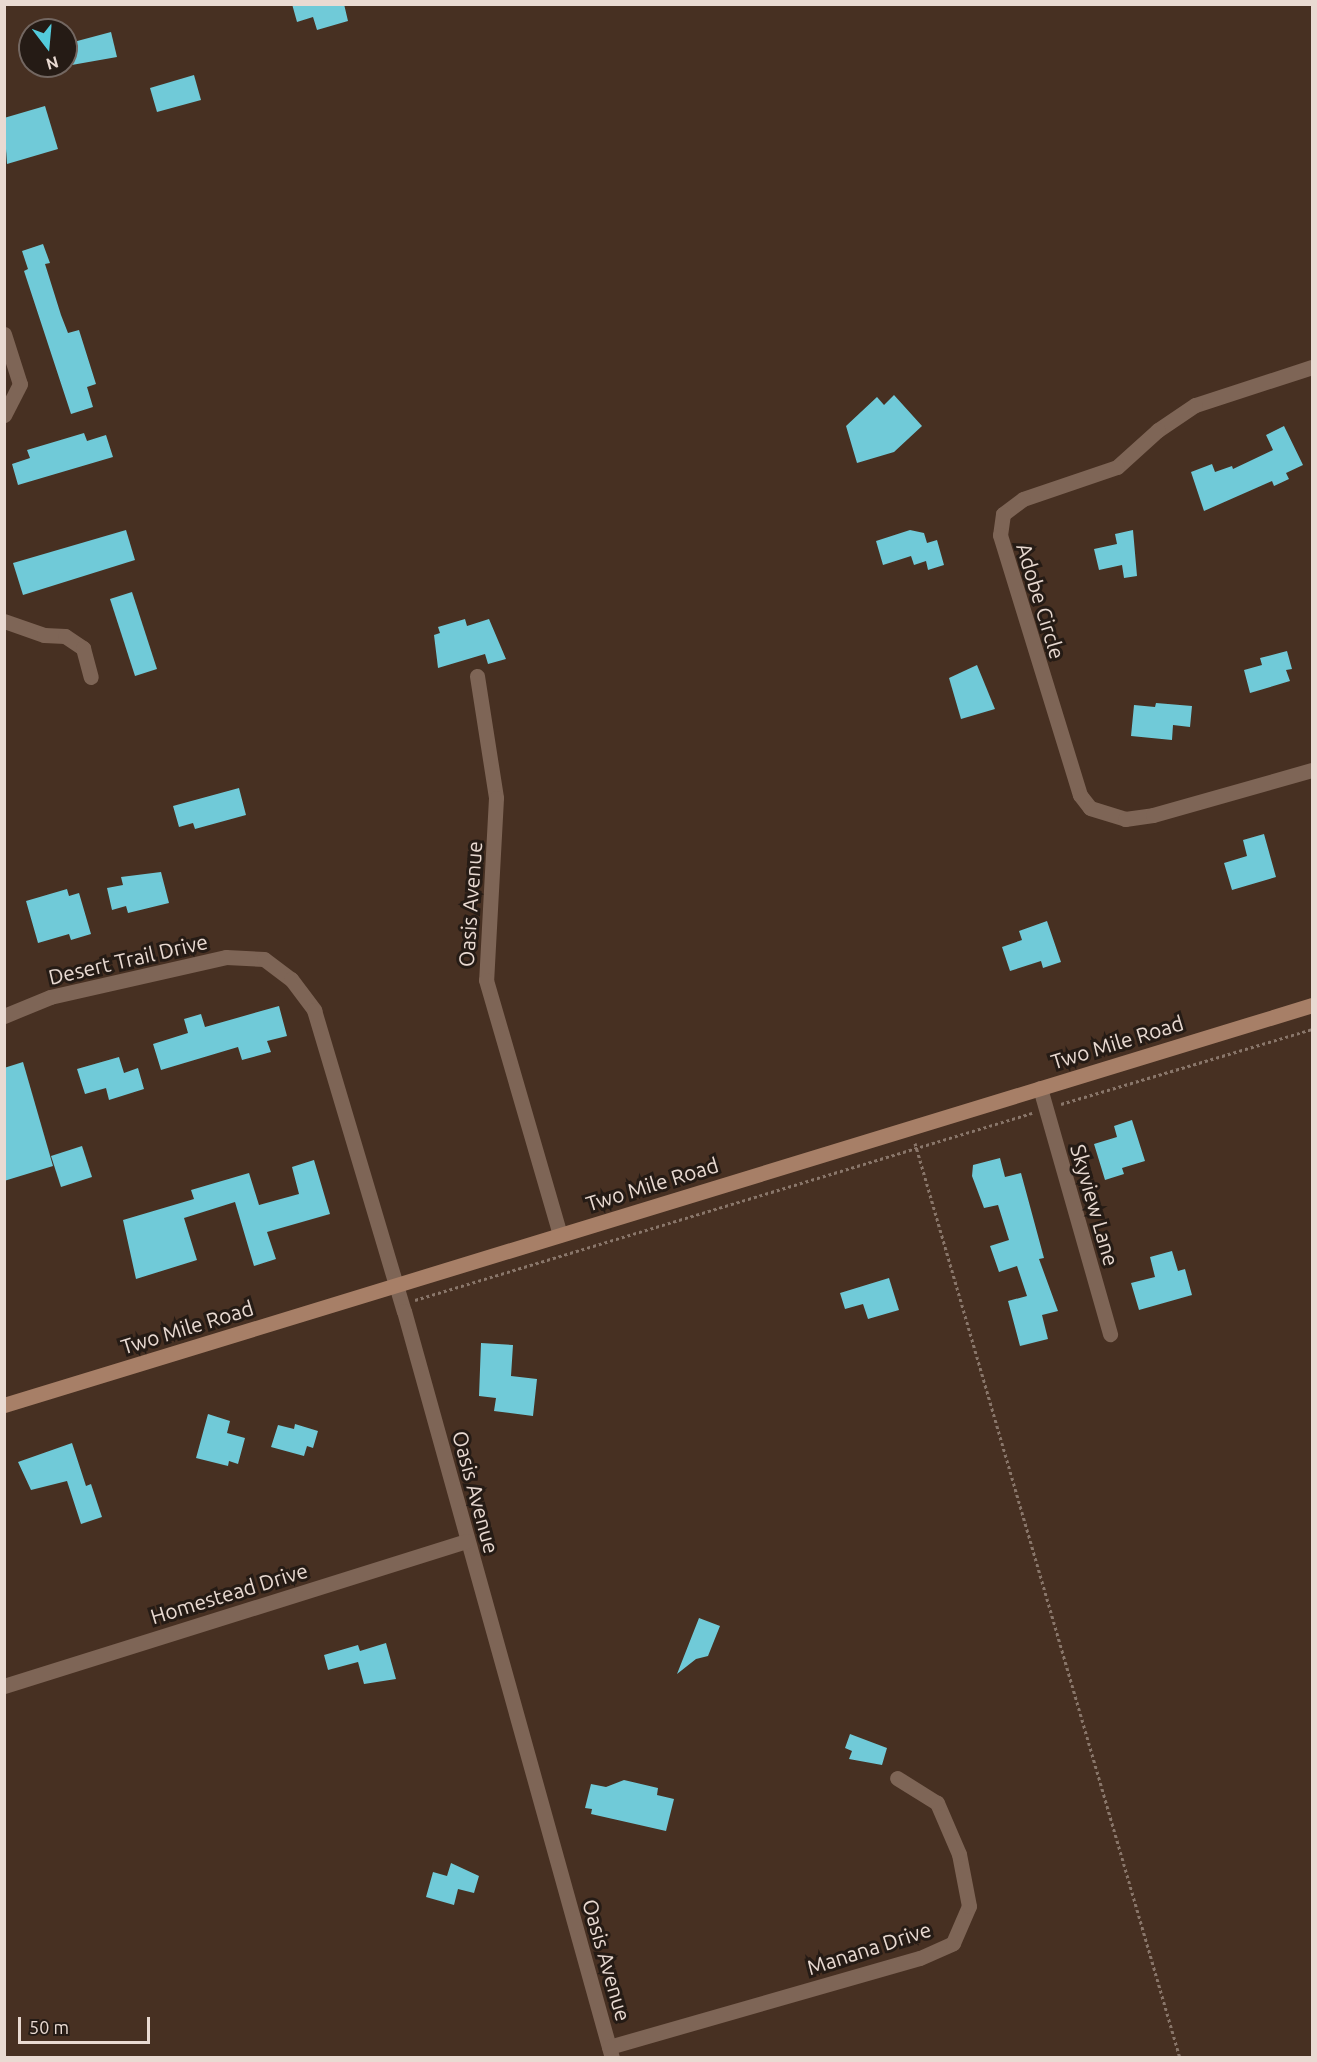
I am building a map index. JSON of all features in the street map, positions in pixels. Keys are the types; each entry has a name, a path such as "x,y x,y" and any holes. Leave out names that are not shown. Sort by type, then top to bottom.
{"main road":[{"name":"Two Mile Road","path":"4,1405 1312,1005"}],"street":[{"path":"4,334 20,384 4,415"},
{"name":"Adobe Circle","path":"1312,367 1195,405 1158,429 1117,467 1023,499 1003,514 1000,535 1074,777 1090,808 1125,819 1153,815 1312,770"},
{"path":"4,621 24,630 65,636 83,648 91,677"},
{"name":"Oasis Avenue","path":"477,676 496,798 486,980 560,1234"},
{"name":"Desert Trail Drive","path":"4,1016 50,997 136,975 226,957 264,959"},
{"name":"Oasis Avenue","path":"264,959 291,979 314,1010 402,1304 611,2052"},
{"name":"Skyview Lane","path":"1040,1088 1110,1334"},
{"name":"Homestead Drive","path":"4,1686 467,1541"},
{"name":"Manana Drive","path":"611,2052 920,1958 953,1943 969,1906 959,1854 937,1803 897,1778"}],"path":[{"path":"402,1304 916,1146 1312,1029"},
{"path":"910,1128 1180,2058"}],"building":[{"path":"292,4 344,4 348,21 317,30 313,17 297,22"},
{"path":"111,32 117,57 78,64 78,41"},
{"path":"194,75 201,100 157,112 150,88"},
{"path":"45,106 58,149 7,164 4,118"},
{"path":"43,244 50,263 45,264 61,315 68,333 79,330 96,384 87,387 93,407 71,414 24,271 28,269 22,251"},
{"path":"894,395 922,426 894,452 857,463 846,426 877,397 884,405"},
{"path":"1284,426 1303,465 1286,473 1289,479 1274,486 1272,481 1204,511 1191,472 1212,464 1215,472 1232,466 1233,469 1273,450 1266,435"},
{"path":"84,433 87,441 106,435 113,457 18,485 12,464 30,458 27,450"},
{"path":"126,530 135,560 23,595 13,563"},
{"path":"910,530 924,533 927,543 937,540 944,565 928,570 926,561 914,565 911,556 883,565 876,541"},
{"path":"1133,530 1137,576 1124,578 1122,565 1099,570 1094,549 1117,544 1115,534"},
{"path":"132,592 157,669 135,676 110,599"},
{"path":"465,619 467,626 489,619 506,659 488,664 485,654 438,668 434,635 440,633 438,627"},
{"path":"1287,651 1292,669 1286,670 1290,681 1250,693 1244,670 1262,665 1260,658"},
{"path":"977,665 995,709 961,719 949,678"},
{"path":"1156,703 1192,706 1190,727 1173,725 1172,740 1131,736 1134,705 1155,707"},
{"path":"239,788 246,815 195,829 193,823 179,827 173,806"},
{"path":"1264,834 1276,877 1232,890 1224,863 1247,856 1243,840"},
{"path":"161,872 169,903 128,913 126,906 112,910 107,888 123,885 121,877"},
{"path":"67,889 69,896 79,893 91,934 71,940 69,934 38,943 26,901"},
{"path":"1047,921 1061,962 1043,968 1041,961 1010,971 1002,947 1022,940 1019,931"},
{"path":"279,1006 287,1036 267,1041 271,1052 242,1060 238,1047 161,1070 153,1044 188,1033 184,1019 201,1014 205,1027"},
{"path":"119,1057 124,1073 138,1068 144,1089 109,1100 106,1088 85,1094 77,1069"},
{"path":"23,1062 53,1166 4,1181 4,1068"},
{"path":"1132,1120 1145,1161 1122,1168 1124,1174 1105,1180 1094,1144 1117,1137 1114,1126"},
{"path":"82,1146 92,1177 61,1187 51,1156"},
{"path":"1000,1158 1005,1177 1021,1173 1044,1258 1039,1259 1058,1311 1042,1315 1048,1339 1020,1346 1008,1301 1027,1296 1017,1266 999,1272 990,1246 1009,1240 998,1205 984,1208 972,1176 973,1165"},
{"path":"314,1160 330,1214 267,1232 276,1259 254,1266 235,1202 184,1218 197,1260 136,1279 123,1220 194,1199 191,1190 249,1173 259,1205 299,1194 292,1167"},
{"path":"1172,1251 1178,1271 1185,1269 1192,1295 1139,1310 1131,1283 1155,1277 1150,1257"},
{"path":"889,1278 899,1310 868,1319 863,1304 845,1309 840,1293"},
{"path":"481,1343 513,1345 511,1376 537,1379 533,1416 494,1411 496,1398 479,1396"},
{"path":"208,1414 230,1421 227,1433 245,1438 238,1464 229,1461 228,1466 196,1458"},
{"path":"295,1424 318,1431 313,1448 307,1446 304,1456 271,1447 278,1425 294,1429"},
{"path":"72,1443 86,1486 91,1484 102,1517 81,1524 67,1481 31,1490 18,1462"},
{"path":"699,1618 720,1626 708,1656 696,1659 677,1674"},
{"path":"386,1643 396,1679 364,1684 358,1662 328,1670 324,1655 358,1645 360,1651"},
{"path":"850,1734 887,1748 882,1765 849,1759 852,1751 845,1748"},
{"path":"624,1780 658,1788 657,1795 674,1799 666,1831 591,1814 592,1809 585,1808 591,1784 606,1787"},
{"path":"451,1863 479,1876 474,1893 458,1889 454,1905 426,1897 433,1872 447,1876"}]}
